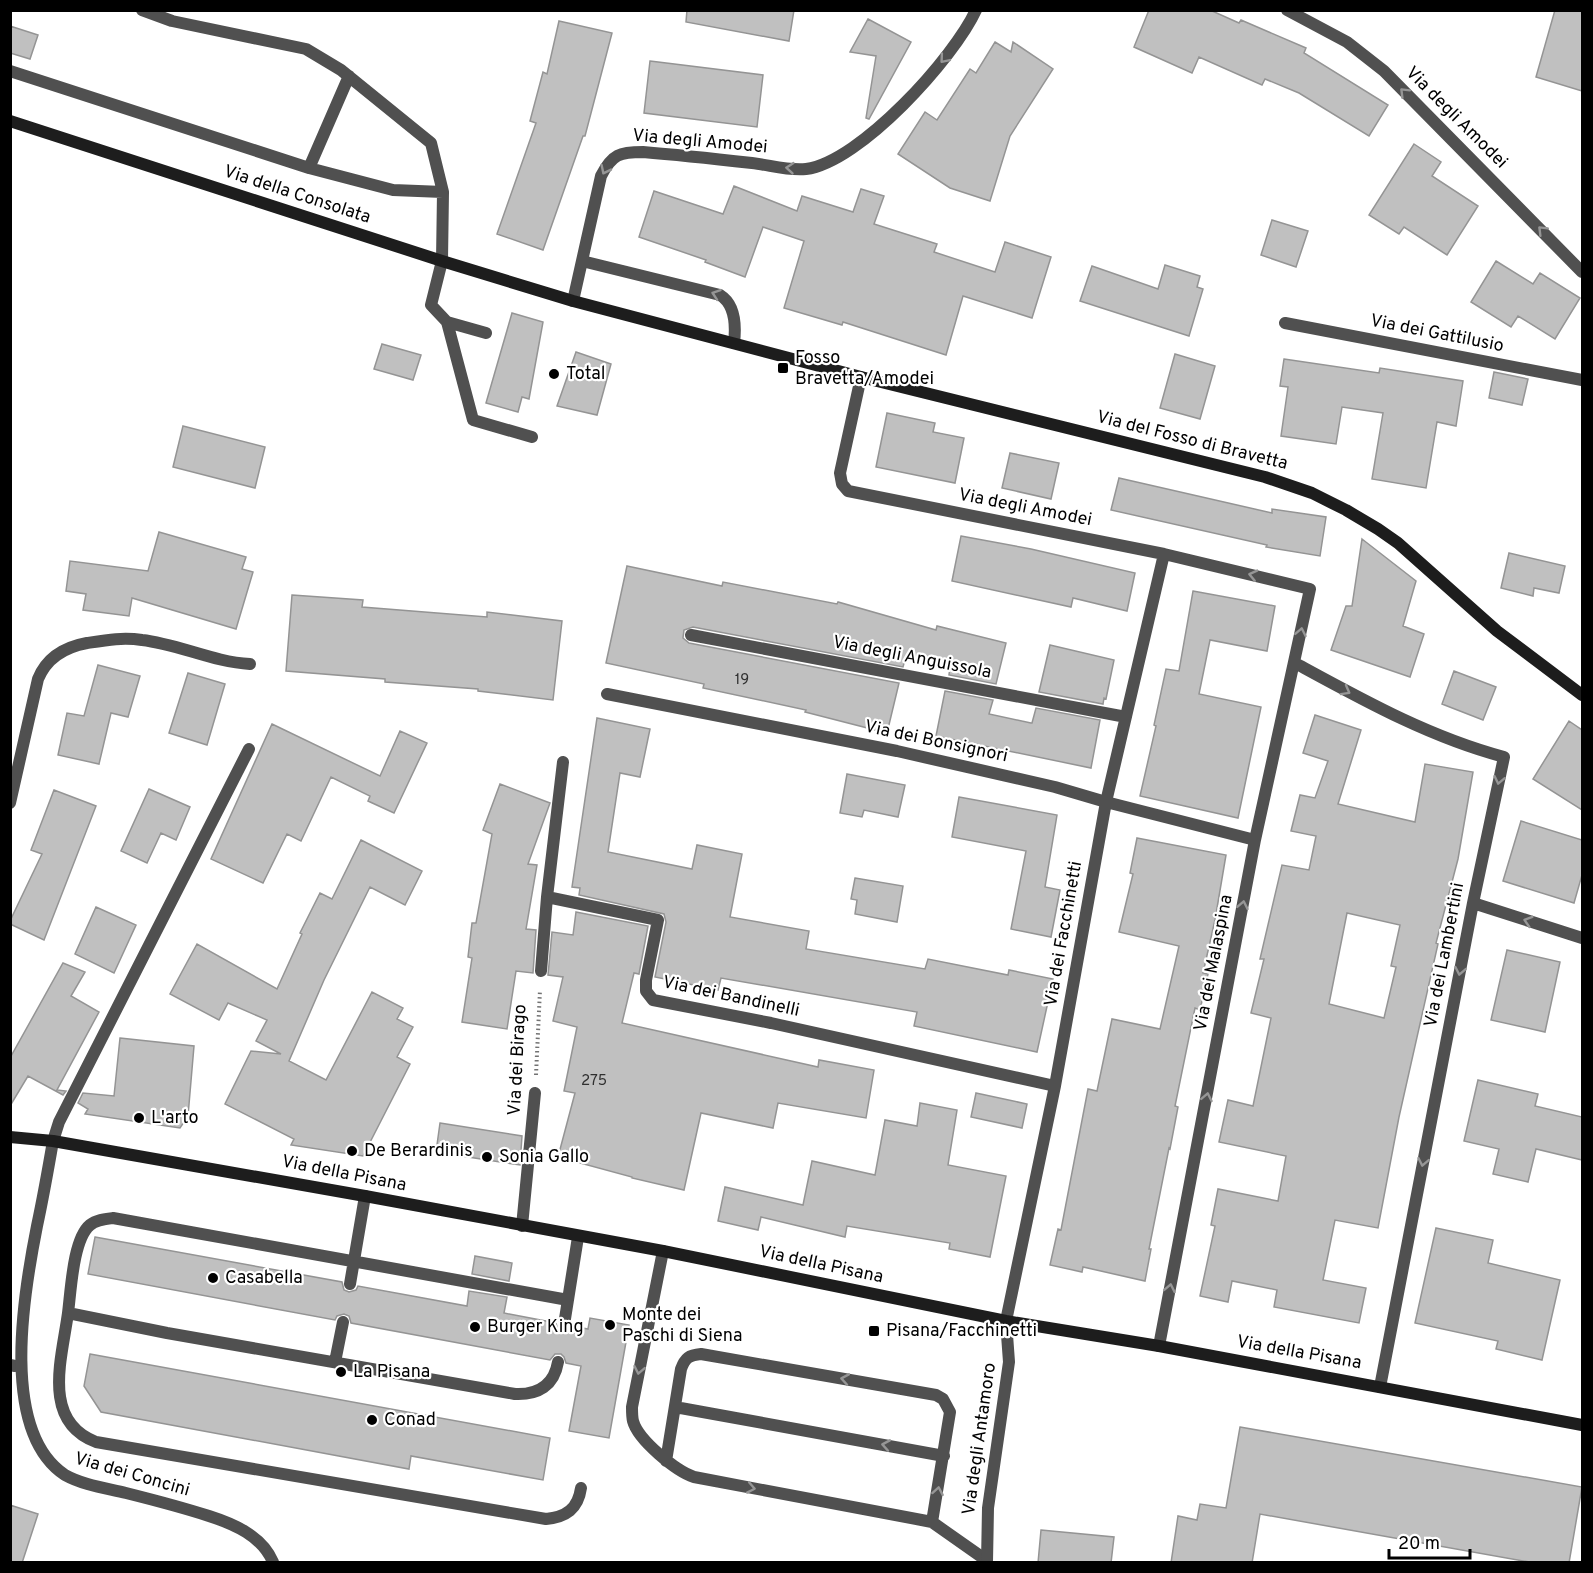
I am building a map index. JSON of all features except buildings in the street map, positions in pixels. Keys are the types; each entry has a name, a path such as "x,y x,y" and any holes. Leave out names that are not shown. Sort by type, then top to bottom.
{"main road":[{"name":"Via della Consolata","path":"10,121 573,301"},
{"name":"Via del Fosso di Bravetta","path":"573,301 861,377 1265,477 1312,493 1364,520 1398,543 1497,631 1582,696"},
{"name":"Via della Pisana","path":"10,1137 53,1141 365,1196 663,1251 1005,1321 1159,1346 1582,1425"}],"street":[{"path":"142,10 172,21 306,49 349,76 431,143 443,192 442,261 431,305 447,322 473,420 532,437"},
{"name":"Via degli Amodei","path":"573,301 602,176 612,158 620,154 643,152 794,169 822,165 847,152 894,112 952,50 963,36 976,10"},
{"name":"Via degli Amodei","path":"1287,10 1347,42 1384,71 1582,272"},
{"path":"10,71 309,168 393,190 443,192"},
{"path":"309,168 349,76"},
{"path":"582,261 720,295 727,299 732,309 736,332 734,343"},
{"path":"447,322 486,333"},
{"name":"Via dei Gattilusio","path":"1285,322 1582,380"},
{"name":"Via degli Amodei","path":"861,377 840,473 842,484 848,491 1164,554 1310,589"},
{"name":"Via dei Facchinetti","path":"1005,1321 1055,1086 1106,802 1164,554"},
{"name":"Via dei Malaspina","path":"1159,1346 1255,840 1310,589"},
{"name":"Via degli Anguissola","path":"691,635 1126,717"},
{"path":"10,803 38,679 47,663 56,654 78,645 125,638 144,640 250,664"},
{"name":"Via dei Lambertini","path":"1295,663 1415,726 1470,748 1504,757 1473,903 1380,1387"},
{"name":"Via dei Bonsignori","path":"607,694 897,751 1055,787 1255,840"},
{"path":"53,1141 59,1122 249,749"},
{"path":"541,971 563,762"},
{"name":"Via dei Bandinelli","path":"547,897 658,920 646,980 646,991 653,1000 661,1003 771,1023 1055,1086"},
{"path":"1473,903 1582,938"},
{"name":"Via dei Birago","path":"522,1226 535,1093"},
{"name":"Via dei Concini","path":"53,1141 13,1365 21,1421 32,1445 56,1470 83,1483 231,1523 256,1540 267,1551 273,1563"},
{"path":"350,1284 365,1196"},
{"path":"568,1300 113,1218 99,1220 84,1231 79,1242 58,1392 67,1422 84,1438 96,1442 546,1518 558,1518 567,1514 575,1507 581,1488"},
{"path":"564,1325 578,1237"},
{"path":"663,1251 632,1407 633,1421 639,1432 666,1461 678,1471 694,1477 932,1522 987,1561"},
{"path":"68,1313 167,1333 515,1394 543,1389 553,1377 558,1362"},
{"name":"Via degli Antamoro","path":"987,1561 988,1508 1009,1362 1005,1321"},
{"path":"335,1362 343,1322"},
{"path":"666,1461 683,1362 687,1358 700,1354 936,1395 943,1399 950,1412 932,1522"},
{"path":"675,1407 944,1456"}],"path":[{"name":"Via dei Birago","path":"535,1093 541,971"}],"place":[{"name":"Fosso Bravetta/Amodei","path":"783,368"},
{"name":"Total","path":"554,374"},
{"name":"L'arto","path":"139,1118"},
{"name":"De Berardinis","path":"352,1151"},
{"name":"Sonia Gallo","path":"487,1157"},
{"name":"Casabella","path":"213,1278"},
{"name":"Monte dei Paschi di Siena","path":"610,1325"},
{"name":"Burger King","path":"475,1327"},
{"name":"Pisana/Facchinetti","path":"874,1331"},
{"name":"La Pisana","path":"341,1372"},
{"name":"Conad","path":"372,1420"}]}
